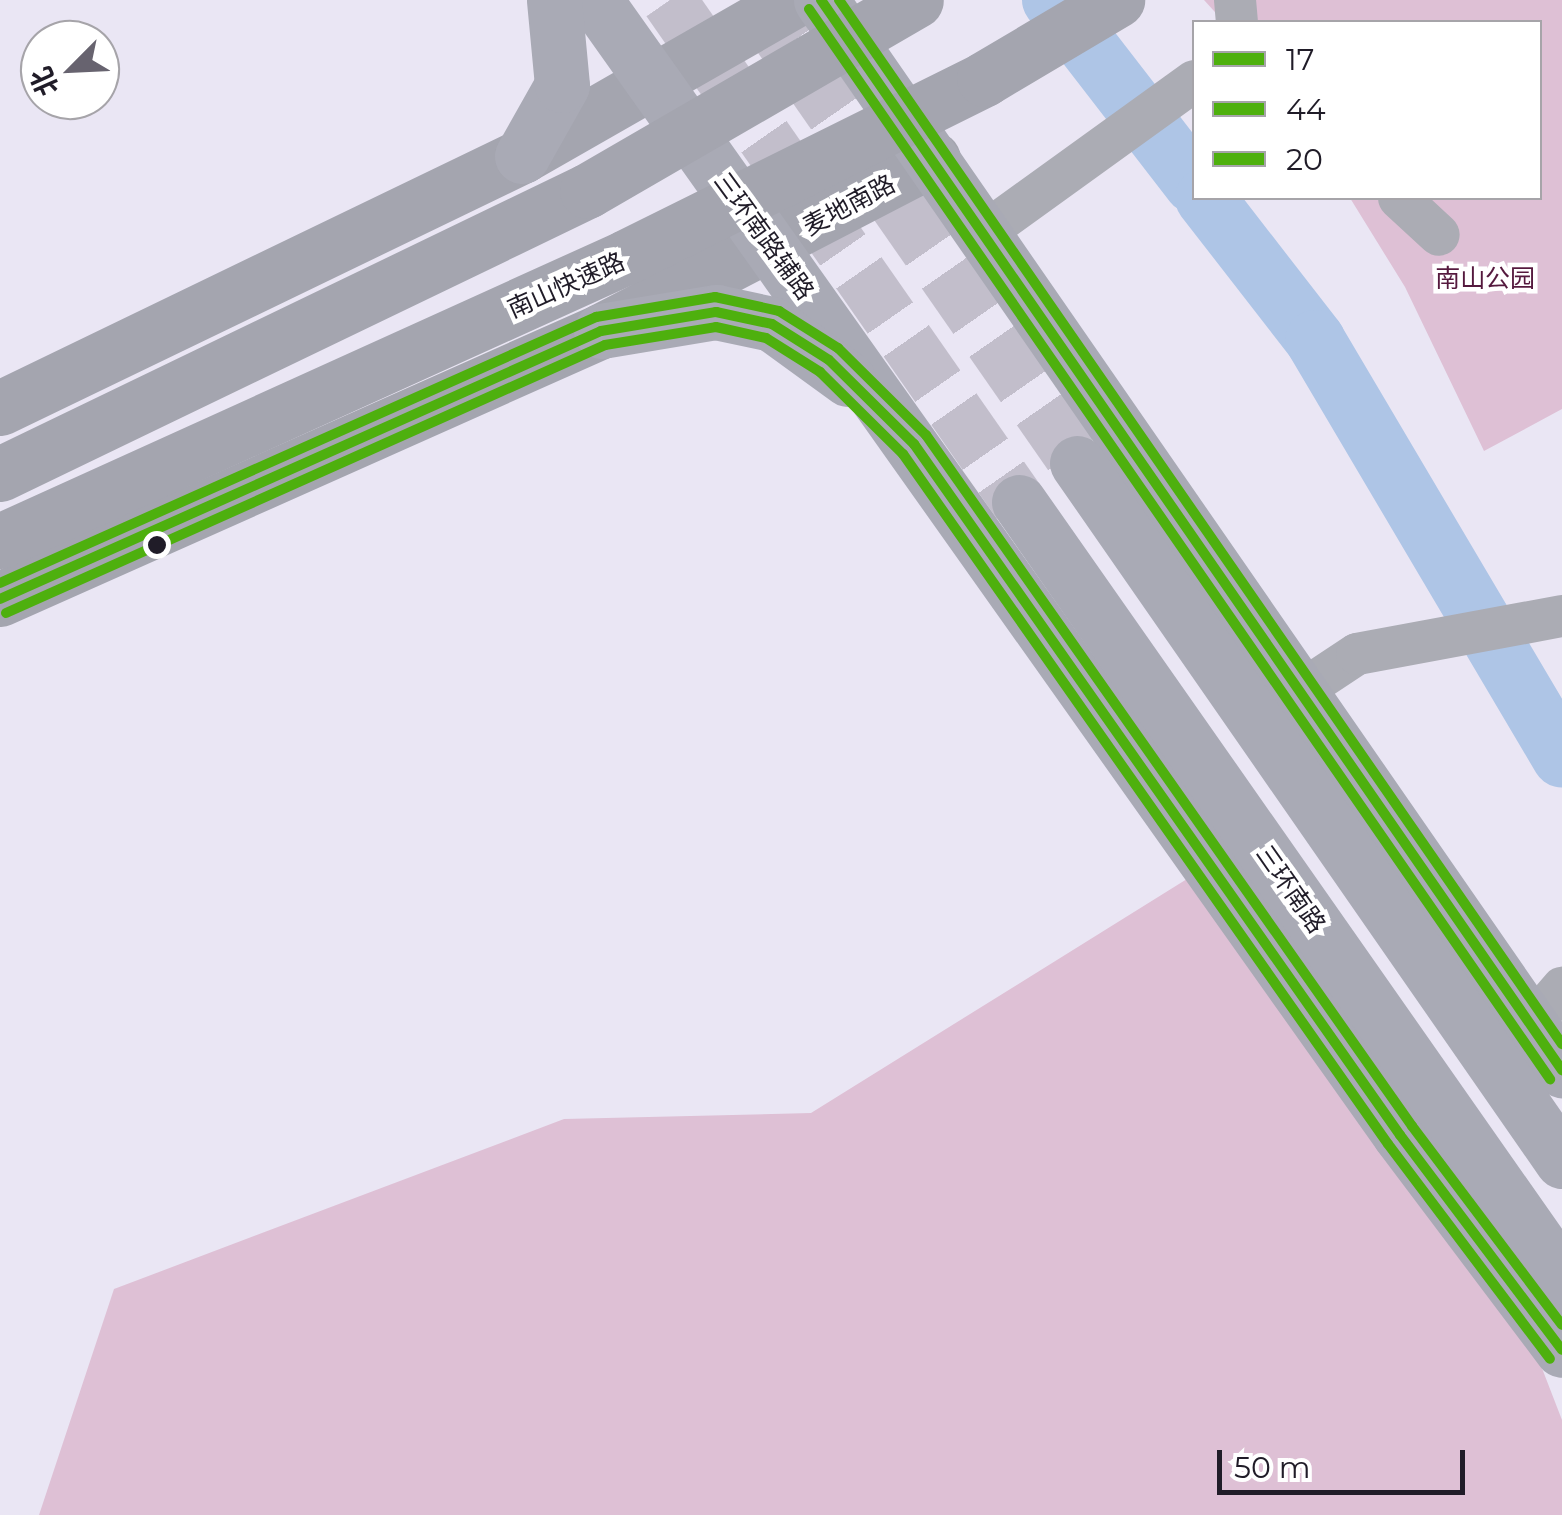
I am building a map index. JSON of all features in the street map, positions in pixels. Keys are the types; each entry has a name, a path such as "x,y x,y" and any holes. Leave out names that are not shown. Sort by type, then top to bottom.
{"highway":[{"path":"522,156 562,86 554,0"},
{"name":"三环南路辅路","path":"595,0 914,444 1400,1135 1562,1350"},
{"path":"821,0 1301,691 1547,1006 1562,1070"},
{"path":"601,332 716,312 772,324 828,360 914,444"},
{"path":"1077,463 1562,1160"},
{"name":"三环南路","path":"1019,502 1562,1277"}],"main road":[{"path":"0,408 522,156 794,0"},
{"path":"0,474 586,192 916,0"},
{"name":"南山快速路","path":"0,541 626,258 984,80 1117,0"},
{"name":"麦地南路","path":"0,599 601,332 933,159"}],"street":[{"path":"985,232 1192,82"},
{"path":"1401,200 1440,236"},
{"path":"1301,691 1357,654 1552,618"}],"green space":[{"name":"南山公园","path":"1204,0 1562,0 1562,409 1484,451 1405,287 1351,200 1542,200 1542,20 1222,20"},
{"path":"1195,874 1533,1345 1562,1420 1562,1515 39,1515 114,1289 564,1119 811,1113"}],"waterway":[{"path":"1052,0 1192,181"},
{"path":"1207,200 1315,340 1562,757"}],"tunnel":[{"path":"669,0 1019,502"},
{"path":"755,0 1077,463"}],"transit line":[{"name":"17","path":"821,0 1562,1070"},
{"name":"20","path":"839,0 1562,1044"},
{"name":"44","path":"809,9 1550,1079"},
{"name":"20","path":"0,583 596,317 715,297 779,311 838,348 926,435 1412,1126 1562,1325"},
{"name":"17","path":"0,599 601,331 716,312 772,324 829,360 914,444 1400,1135 1562,1350"},
{"name":"44","path":"6,613 605,345 716,327 766,338 820,372 903,454 1388,1144 1550,1359"}]}
